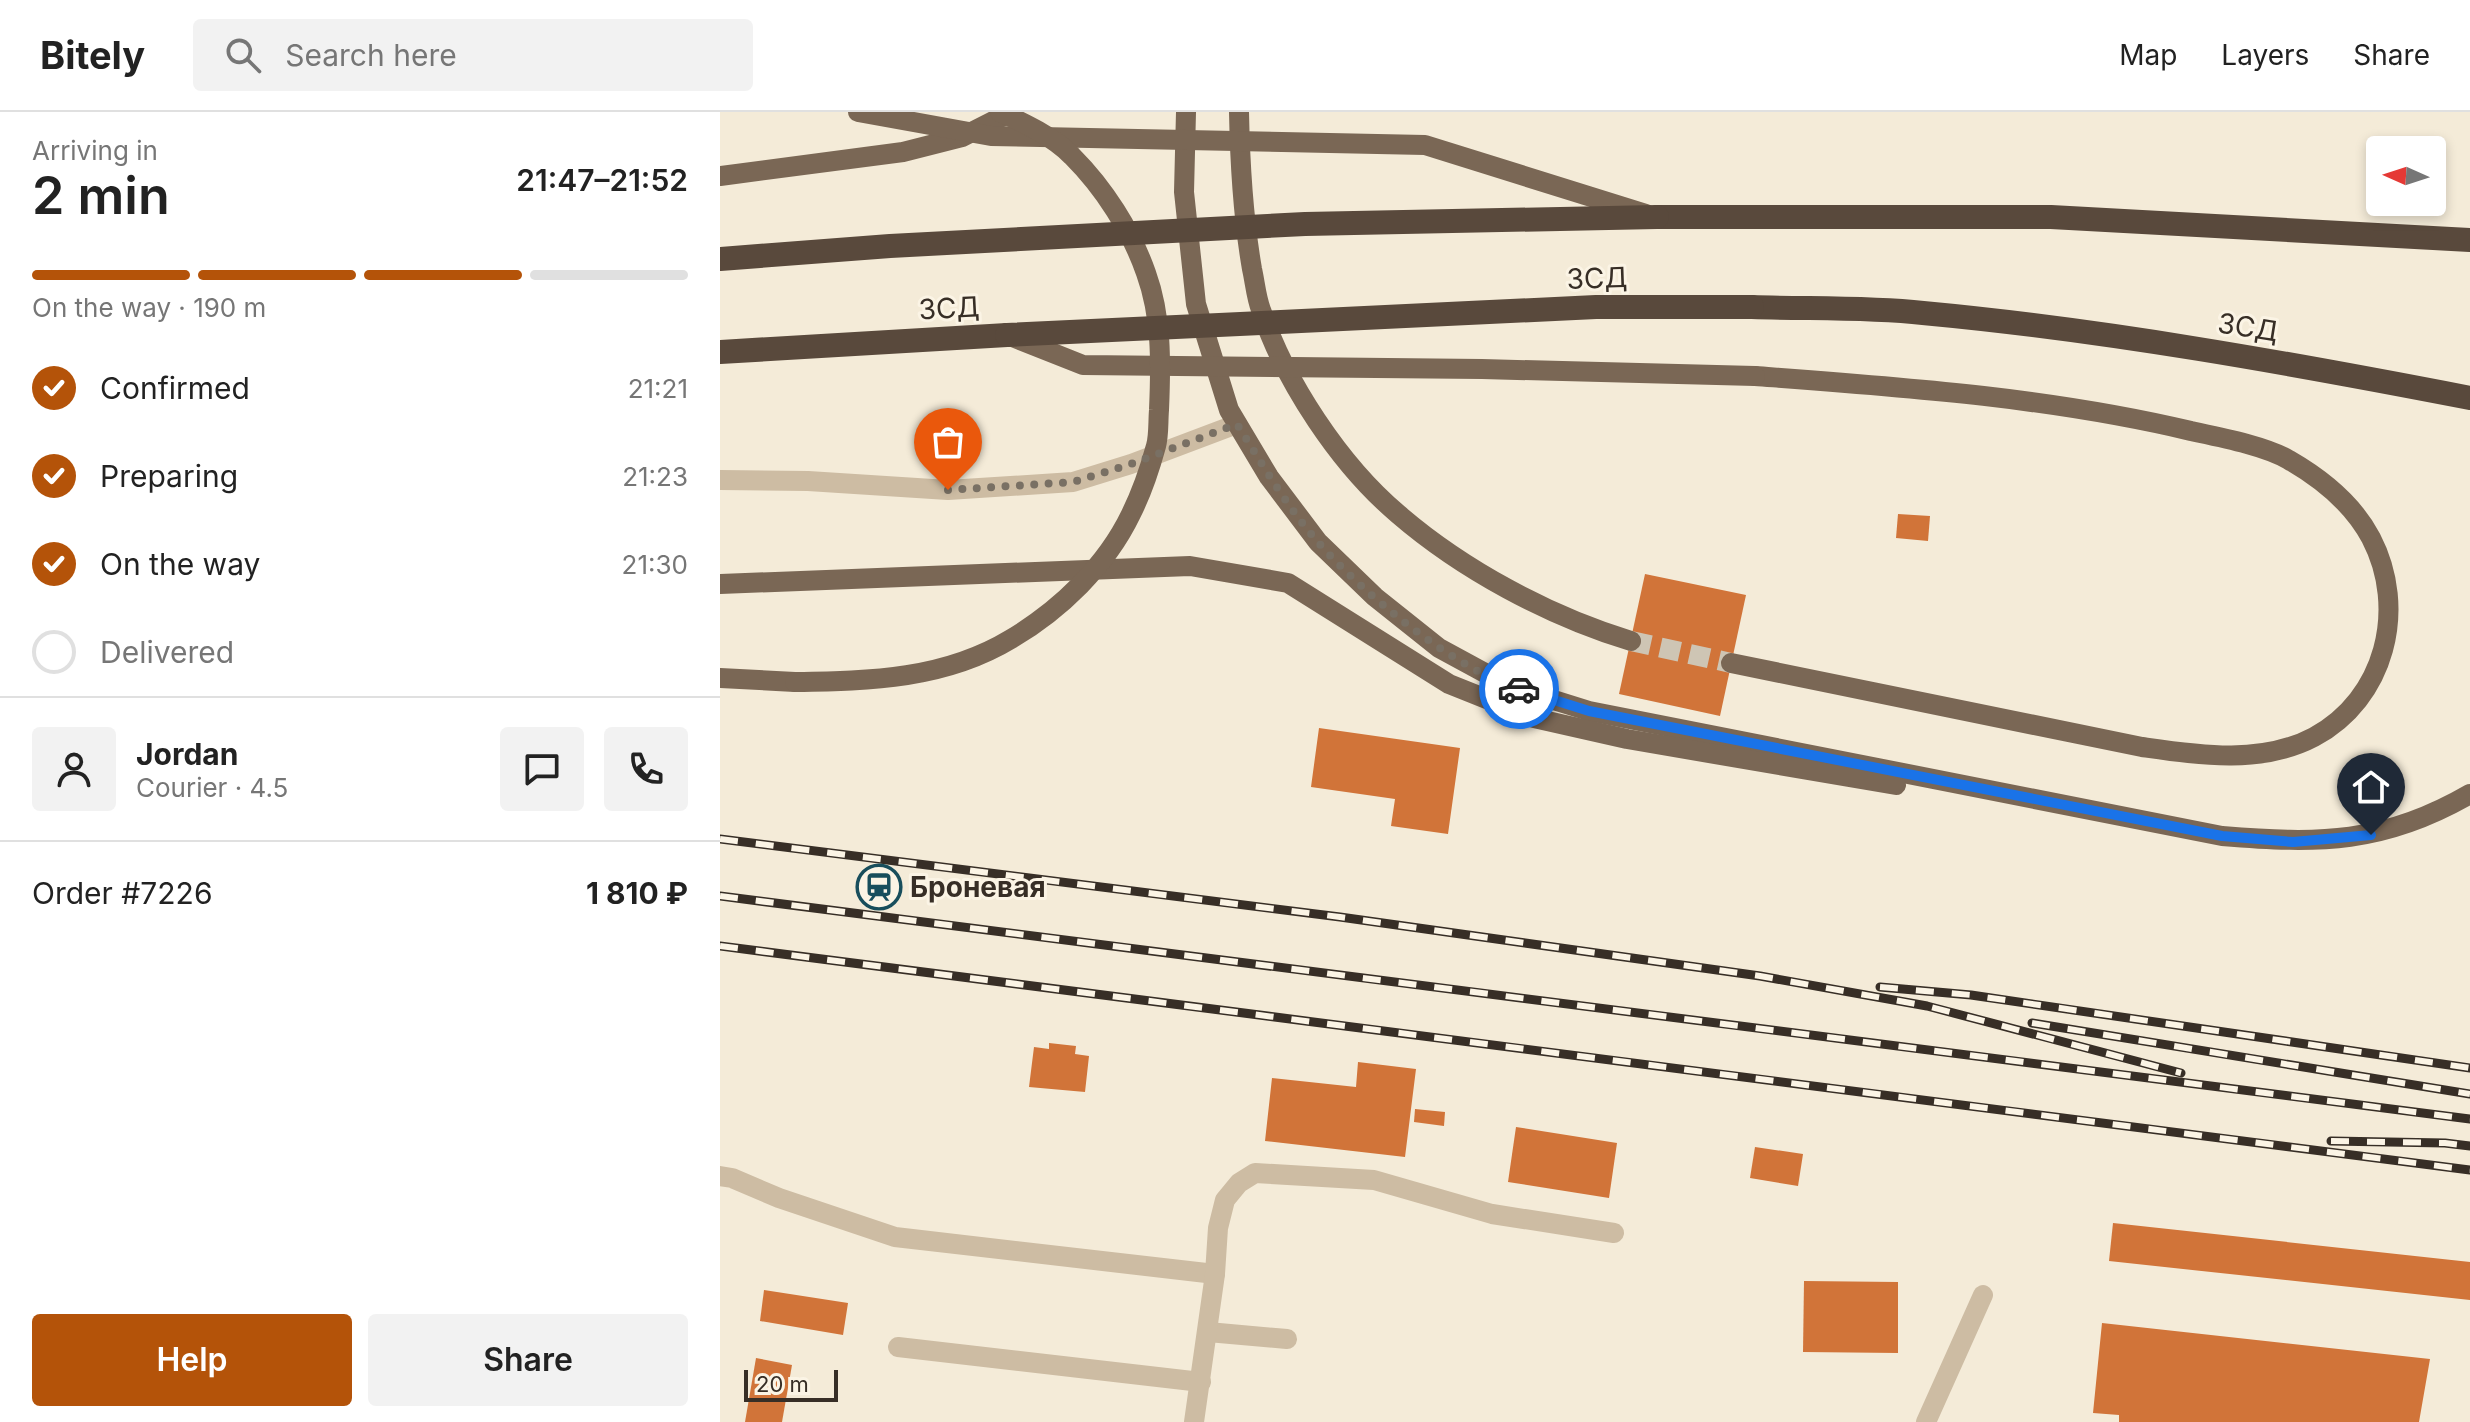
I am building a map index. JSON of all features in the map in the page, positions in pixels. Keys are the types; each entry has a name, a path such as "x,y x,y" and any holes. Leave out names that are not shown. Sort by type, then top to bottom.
{"highway":[{"path":"720,259 890,246 1305,224 1657,217 2051,217 2470,240"},
{"name":"ЗСД","path":"720,352 1596,307 1752,307 1920,312 2020,324 2204,350 2470,398"}],"main road":[{"path":"858,112 991,136 1425,145 1657,217"},
{"path":"720,678 795,682 867,681 922,675 972,659 1011,639 1071,595 1103,558 1131,515 1157,444 1162,347 1146,273 1113,204 1071,154 1025,123 1000,112"},
{"path":"720,176 903,152 962,137 1011,112"},
{"path":"1186,112 1184,192 1196,304 1229,410 1269,477 1318,542 1352,575 1439,648 1509,686 1589,711 2222,836 2293,842 2371,835 2435,814 2470,794"},
{"path":"1239,112 1247,238 1259,307 1282,365 1320,425 1366,484 1397,514 1432,540 1528,600 1583,626 1631,641"},
{"path":"1007,335 1083,365 1497,369 1755,376 2030,401 2141,419 2227,439 2286,458 2335,491 2371,539 2387,588 2387,638 2372,680 2346,713 2314,737 2280,749 2243,755 2199,755 2142,747 1731,663"},
{"path":"720,584 1190,566 1243,573 1288,583 1449,684 1534,718 1627,739 1817,773 2137,820"}],"street":[{"path":"720,480 808,481 948,490 1073,482 1237,424"},
{"path":"1194,1422 1208,1332 1218,1228 1225,1200 1239,1183 1255,1173 1374,1180 1492,1214 1614,1233"},
{"path":"720,1176 895,1237 1215,1274"},
{"path":"1926,1422 1983,1295"},
{"path":"1208,1332 1287,1339"},
{"path":"898,1347 1201,1382"}],"building":[{"path":"1898,514 1930,516 1928,541 1896,538"},
{"path":"1645,574 1746,595 1720,716 1619,694"},
{"path":"1319,728 1460,748 1448,834 1391,826 1395,799 1311,787"},
{"path":"1049,1043 1076,1046 1075,1054 1089,1056 1085,1092 1029,1087 1034,1047 1049,1049"},
{"path":"1358,1062 1416,1069 1405,1157 1265,1141 1272,1078 1356,1087"},
{"path":"1415,1109 1445,1112 1444,1126 1414,1122"},
{"path":"1516,1127 1617,1143 1609,1198 1508,1182"},
{"path":"1755,1147 1803,1154 1798,1186 1750,1178"},
{"path":"2113,1223 2470,1262 2470,1300 2109,1261"},
{"path":"1804,1281 1898,1282 1898,1353 1803,1352"},
{"path":"764,1290 848,1303 843,1335 760,1321"},
{"path":"2102,1323 2430,1359 2419,1422 2119,1422 2119,1415 2093,1413"},
{"path":"756,1358 792,1365 782,1422 745,1422"}],"tunnel":[{"path":"1631,641 1731,663"}],"railway":[{"path":"720,839 1340,917 1760,976 1927,1006 2181,1073"},
{"path":"720,896 2470,1119"},
{"path":"720,946 2470,1170"},
{"path":"1880,987 1971,995 2470,1068"},
{"path":"2032,1023 2470,1094"},
{"path":"2331,1141 2470,1146"}],"way so far":[{"path":"948,490 1073,482 1237,424 1269,477 1318,542 1375,597 1439,648 1519,689"}],"place":[{"name":"Броневая","path":"879,887"}],"route":[{"path":"1519,689 1589,711 2222,836 2293,842 2371,835"}]}
